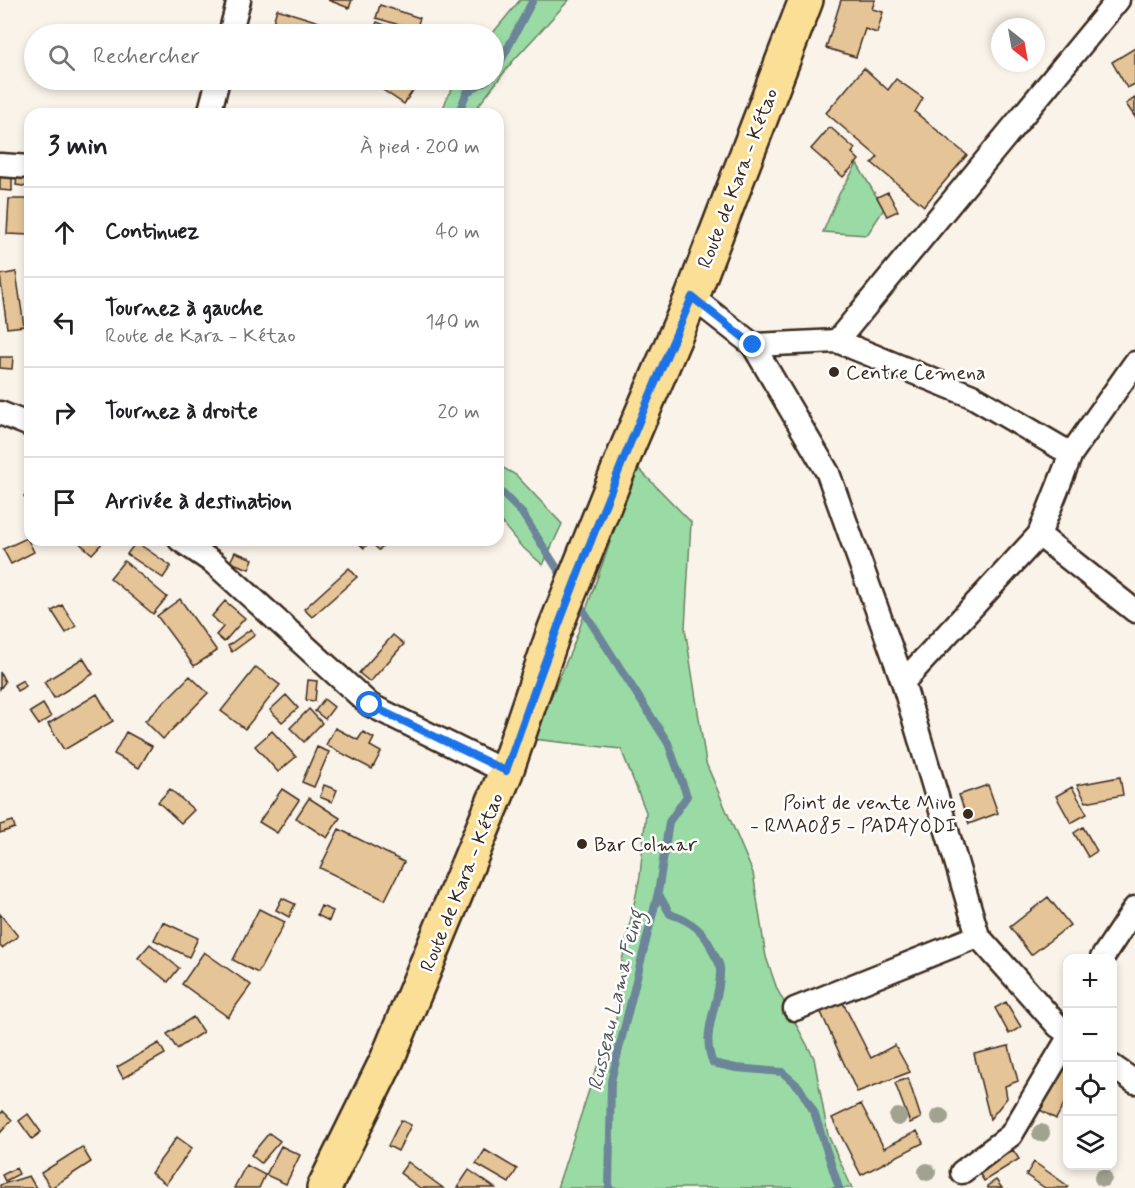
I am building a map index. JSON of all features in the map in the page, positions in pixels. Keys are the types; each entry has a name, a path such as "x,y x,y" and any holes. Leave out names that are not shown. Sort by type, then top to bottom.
{"main road":[{"name":"Route de Kara - Kétao","path":"324,1188 387,1060 506,771 554,631 628,446 692,297 806,0"}],"street":[{"path":"232,24 238,0"},
{"path":"837,341 1118,0"},
{"path":"211,108 215,90"},
{"path":"0,165 24,167"},
{"path":"692,297 753,345 828,473 903,682 978,936 1063,1026"},
{"path":"753,345 837,341 972,396 1071,454"},
{"path":"903,682 1039,535 1071,454 1135,363"},
{"path":"0,413 24,423"},
{"path":"1039,535 1135,611"},
{"path":"189,546 214,563 370,705 506,771"},
{"path":"1105,954 1135,908"},
{"path":"795,1009 978,936"},
{"path":"962,1172 1011,1135 1063,1032"},
{"path":"1117,1069 1135,1082"}],"green space":[{"path":"520,0 569,0 504,73 504,24 500,24"},
{"path":"451,90 491,90 477,108 443,108"},
{"path":"857,164 884,209 867,235 823,232 839,194"},
{"path":"637,467 691,522 685,628 706,763 753,873 766,957 777,989 814,1058 828,1135 852,1188 557,1188 595,1072 616,1021 619,975 640,876 646,812 621,749 533,739 573,646"},
{"path":"504,468 516,475 562,524 543,565 520,545 504,525"}],"building":[{"path":"328,0 352,0 349,8"},
{"path":"841,0 875,0 872,9 883,12 877,33 865,29 856,57 826,48"},
{"path":"380,5 420,18 418,24 396,24 376,18"},
{"path":"277,9 319,22 318,24 272,24"},
{"path":"1135,48 1135,84 1127,88 1112,62"},
{"path":"864,68 888,90 896,79 923,98 915,112 967,155 924,206 872,163 878,157 826,113"},
{"path":"383,90 413,90 404,104"},
{"path":"1135,98 1135,117 1126,104"},
{"path":"830,127 855,149 852,153 859,160 843,177 811,149"},
{"path":"0,175 12,175 12,191 0,190"},
{"path":"17,176 24,177 24,186 16,185"},
{"path":"888,192 898,211 887,216 877,197"},
{"path":"9,199 24,199 24,235 7,234"},
{"path":"16,272 24,326 7,328 0,275"},
{"path":"0,357 13,357 12,369 0,368"},
{"path":"24,539 24,546 31,546 34,552 11,564 3,549"},
{"path":"83,546 99,546 92,554"},
{"path":"133,546 142,546 171,566 163,578 127,554"},
{"path":"235,552 253,559 249,569 230,562"},
{"path":"124,561 167,597 153,614 110,578"},
{"path":"349,568 357,577 312,617 304,609"},
{"path":"180,599 217,651 194,666 157,616"},
{"path":"225,601 245,618 224,642 216,635 223,627 212,616"},
{"path":"62,605 76,626 66,633 52,611"},
{"path":"251,629 255,635 232,652 228,646"},
{"path":"393,635 404,644 370,682 359,673"},
{"path":"83,658 93,674 54,698 44,682"},
{"path":"256,667 280,685 245,729 221,711"},
{"path":"0,672 5,682 0,689"},
{"path":"190,676 208,693 163,739 145,721"},
{"path":"23,680 26,686 17,691 14,685"},
{"path":"308,680 317,681 315,701 306,700"},
{"path":"97,694 113,721 64,750 48,724"},
{"path":"286,695 298,708 282,722 270,710"},
{"path":"324,699 334,707 325,719 315,711"},
{"path":"43,704 51,717 39,725 30,712"},
{"path":"309,709 322,723 304,742 290,728"},
{"path":"335,728 358,740 363,732 374,738 370,746 381,752 372,769 326,745"},
{"path":"272,731 296,757 278,772 255,746"},
{"path":"126,732 152,746 139,768 114,754"},
{"path":"317,747 329,752 314,787 302,782"},
{"path":"1120,777 1123,795 1086,802 1077,785"},
{"path":"324,785 337,790 332,802 320,797"},
{"path":"988,785 998,813 969,824 959,795"},
{"path":"1072,787 1087,814 1071,823 1056,796"},
{"path":"170,789 194,810 181,823 158,802"},
{"path":"282,789 299,800 277,833 259,822"},
{"path":"309,798 340,818 327,838 296,818"},
{"path":"13,821 15,828 0,833 0,825"},
{"path":"1083,827 1097,851 1088,857 1074,833"},
{"path":"339,829 404,862 385,900 320,868"},
{"path":"1048,897 1070,925 1031,955 1010,927"},
{"path":"282,898 295,904 289,917 276,910"},
{"path":"321,906 333,911 329,921 317,915"},
{"path":"259,909 285,922 258,973 233,960"},
{"path":"0,914 18,936 2,948 0,946"},
{"path":"163,922 198,938 189,957 154,940"},
{"path":"150,944 179,968 168,982 138,958"},
{"path":"204,952 251,985 228,1017 182,984"},
{"path":"842,1001 871,1058 895,1045 910,1072 857,1092 819,1008"},
{"path":"1006,1002 1021,1027 1009,1034 995,1008"},
{"path":"193,1017 203,1032 177,1049 167,1034"},
{"path":"159,1043 165,1054 123,1078 117,1067"},
{"path":"1009,1046 1018,1081 1005,1086 1007,1098 990,1119 974,1054"},
{"path":"1061,1068 1063,1069 1063,1106 1056,1119 1040,1110"},
{"path":"908,1078 921,1118 910,1123 895,1083"},
{"path":"861,1104 884,1148 917,1131 923,1143 861,1175 832,1118"},
{"path":"3,1111 12,1120 0,1133 0,1115"},
{"path":"28,1114 41,1132 32,1139 19,1121"},
{"path":"401,1120 411,1125 398,1151 388,1146"},
{"path":"269,1133 280,1141 261,1163 251,1155"},
{"path":"177,1137 192,1148 166,1184 151,1173"},
{"path":"281,1146 300,1155 286,1184 266,1175"},
{"path":"82,1147 91,1162 51,1188 41,1173"},
{"path":"485,1150 517,1169 509,1183 476,1164"},
{"path":"1013,1150 1019,1159 984,1181 978,1171"},
{"path":"408,1162 443,1188 420,1188 400,1173"},
{"path":"1034,1162 1068,1186 1067,1188 1045,1188 1026,1175"},
{"path":"246,1165 265,1175 259,1188 234,1188"},
{"path":"16,1168 19,1174 5,1181 2,1175"},
{"path":"469,1170 495,1188 457,1188"},
{"path":"29,1176 36,1188 0,1188 0,1185"},
{"path":"996,1180 1002,1188 988,1188 987,1186"}],"waterway":[{"path":"504,55 533,0"},
{"path":"460,108 467,92 470,90"},
{"path":"504,495 522,513 565,581"},
{"name":"Russeau Lama Feing","path":"576,599 668,743 687,796 669,822 658,893 611,1081 609,1188"},
{"name":"Russeau Lama Feing","path":"658,893 670,914 691,924 706,938 719,964 720,980 708,1039 713,1063 736,1068 782,1072 799,1087 814,1112 839,1188"}],"place":[{"name":"Centre Cemena","path":"834,372"},
{"name":"Point de vente Mivo - RMA085 - PADAYODI","path":"968,814"},
{"name":"Bar Colmar","path":"582,844"}],"route":[{"path":"370,705 506,771 554,631 628,446 692,297 753,345"}]}
